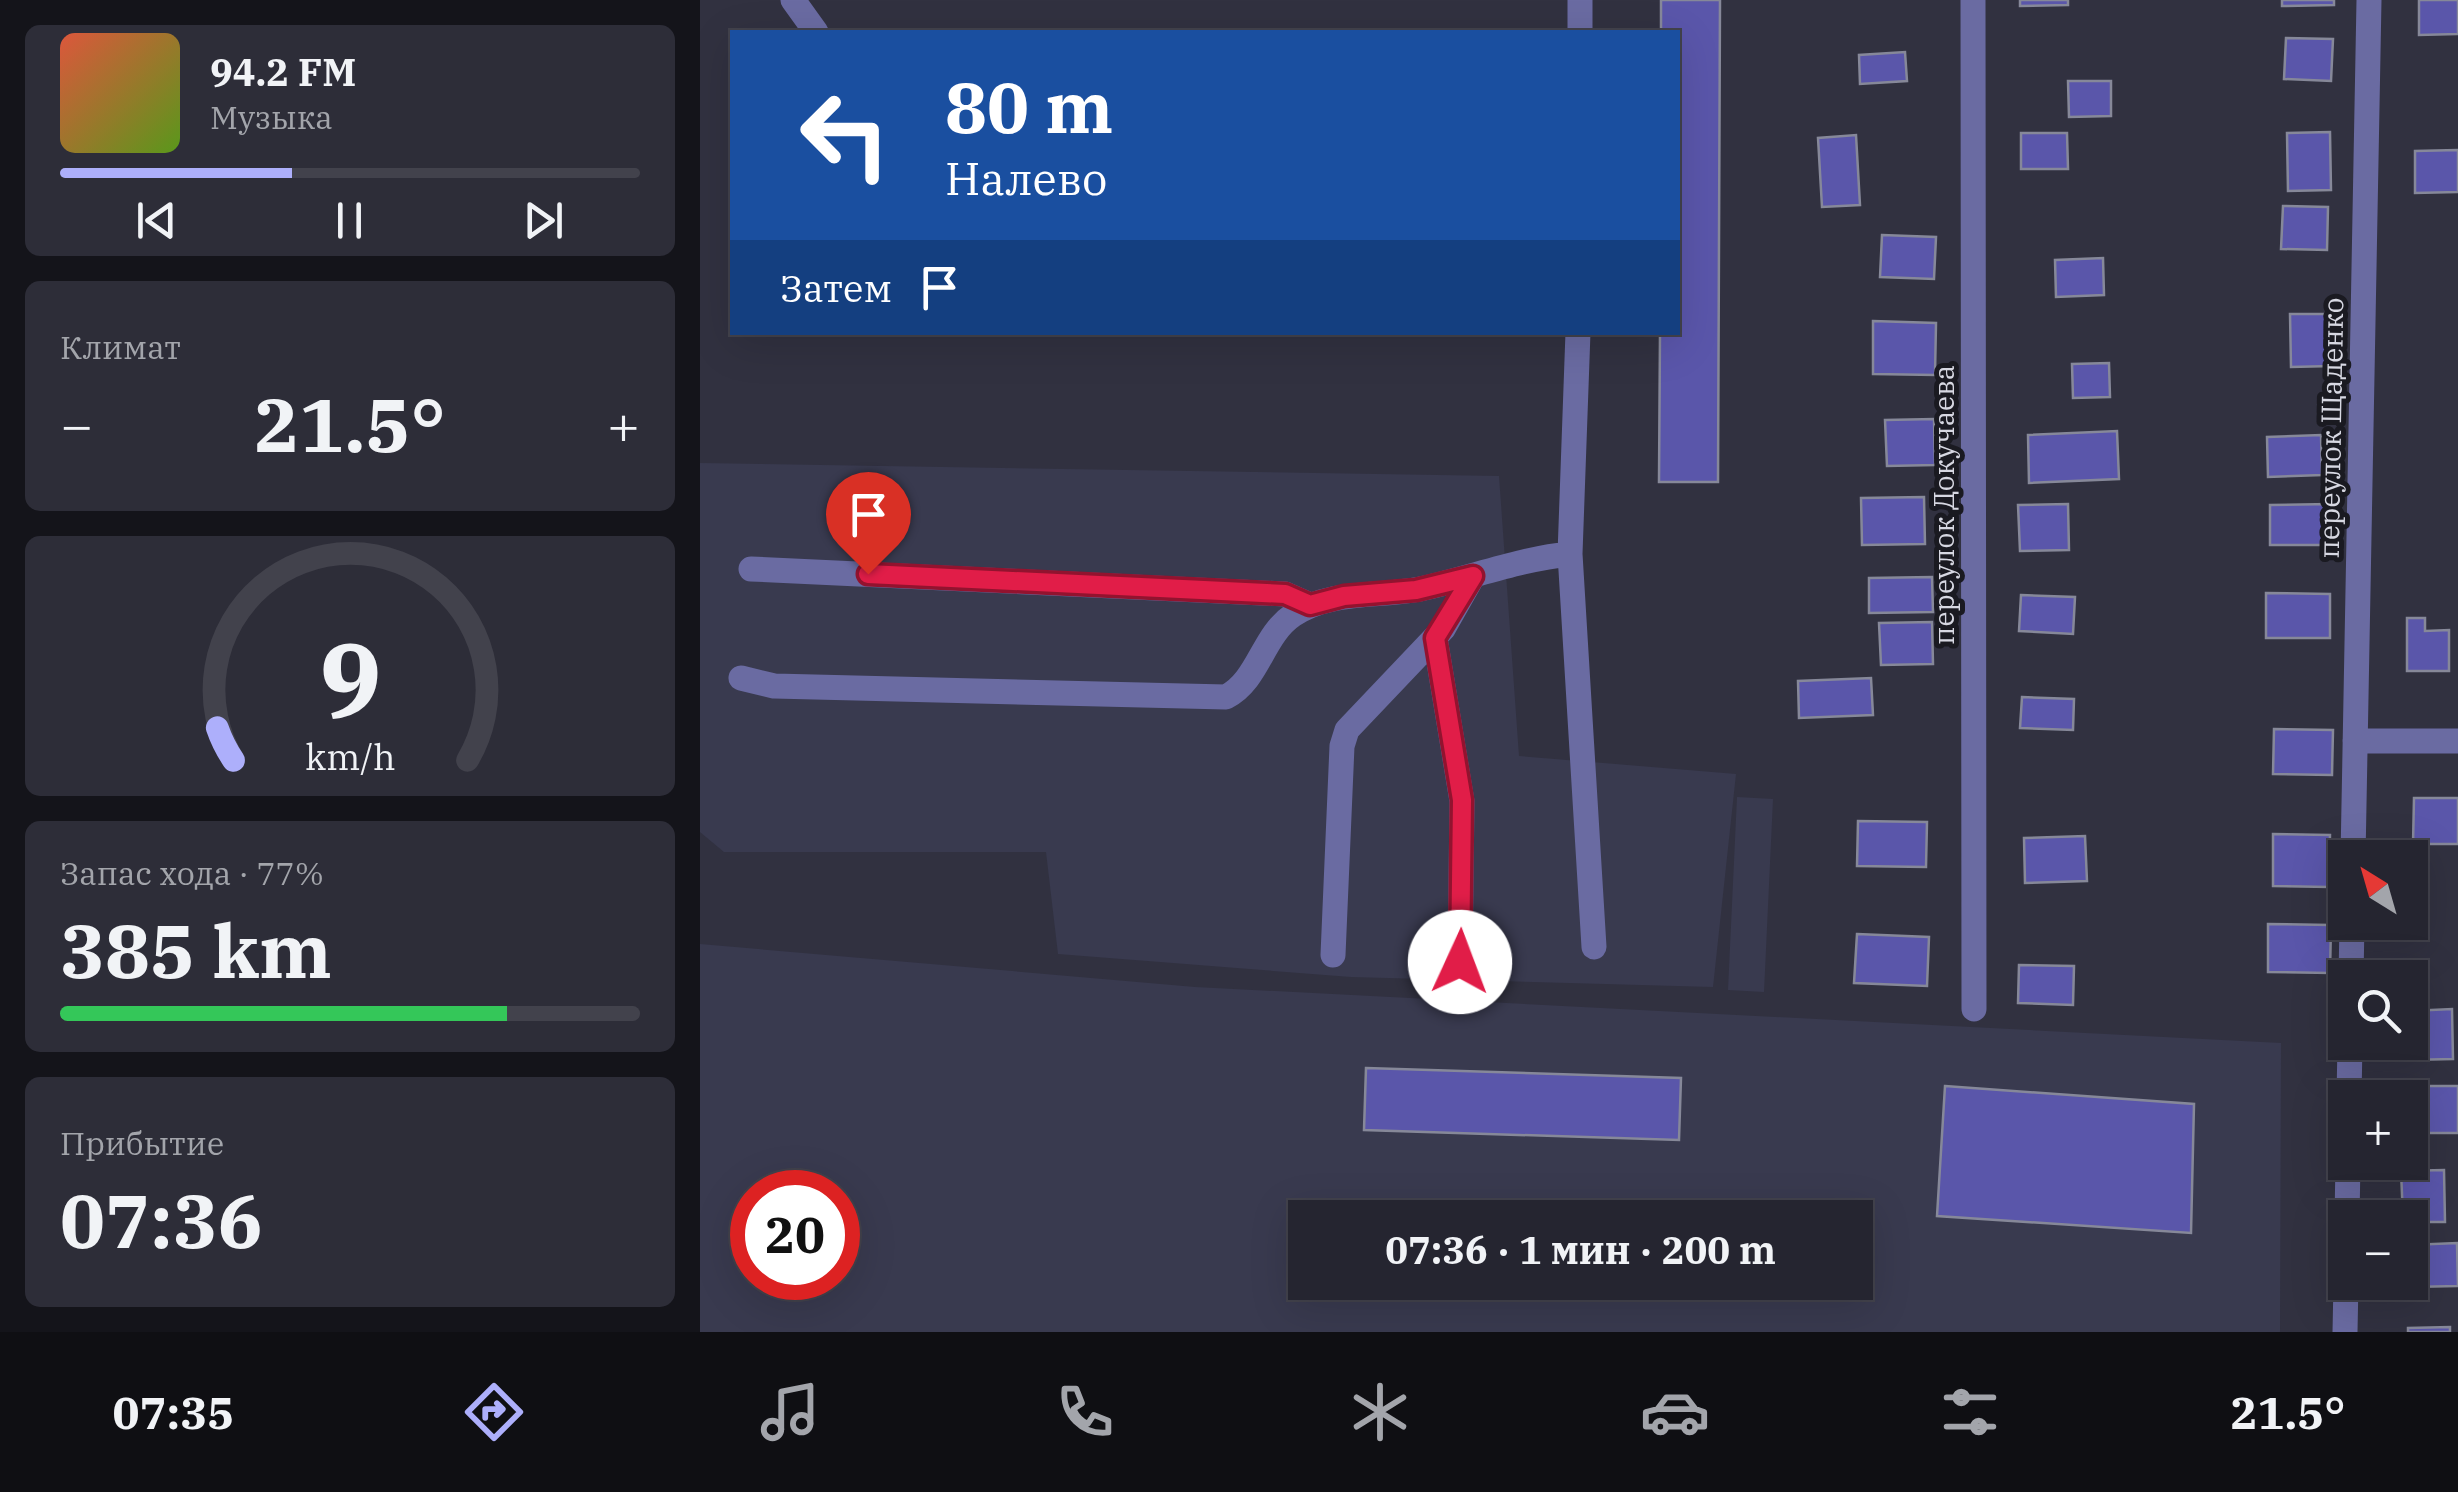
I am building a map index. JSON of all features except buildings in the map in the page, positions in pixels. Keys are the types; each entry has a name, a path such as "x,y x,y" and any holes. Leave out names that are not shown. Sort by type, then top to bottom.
{"street":[{"path":"793,0 815,30"},
{"path":"1580,0 1580,30"},
{"name":"переулок Докучаева","path":"1973,0 1974,1009"},
{"name":"переулок Щаденко","path":"2354,840 2369,0"},
{"path":"1578,335 1570,554 1594,947"},
{"path":"741,678 774,686 1226,697 1242,689 1267,643 1289,618 1310,605 1344,596 1416,590 1530,558 1570,554"},
{"path":"752,569 1285,594 1310,605"},
{"path":"1333,955 1342,746 1347,730 1435,638 1473,576"},
{"path":"1435,638 1462,800 1460,962"},
{"path":"2356,742 2458,741"},
{"path":"2345,1332 2346,1300"}],"shaded area":[{"path":"700,463 1499,476 1519,756 1736,774 1713,987 1351,977 1058,954 1046,852 724,852 700,832"},
{"path":"1737,797 1773,799 1764,992 1728,990"},
{"path":"700,944 1195,987 2281,1043 2280,1332 700,1332"}],"route":[{"path":"868,574 1285,594 1310,605 1344,596 1416,590 1473,576 1435,638 1462,800 1460,962"}]}
